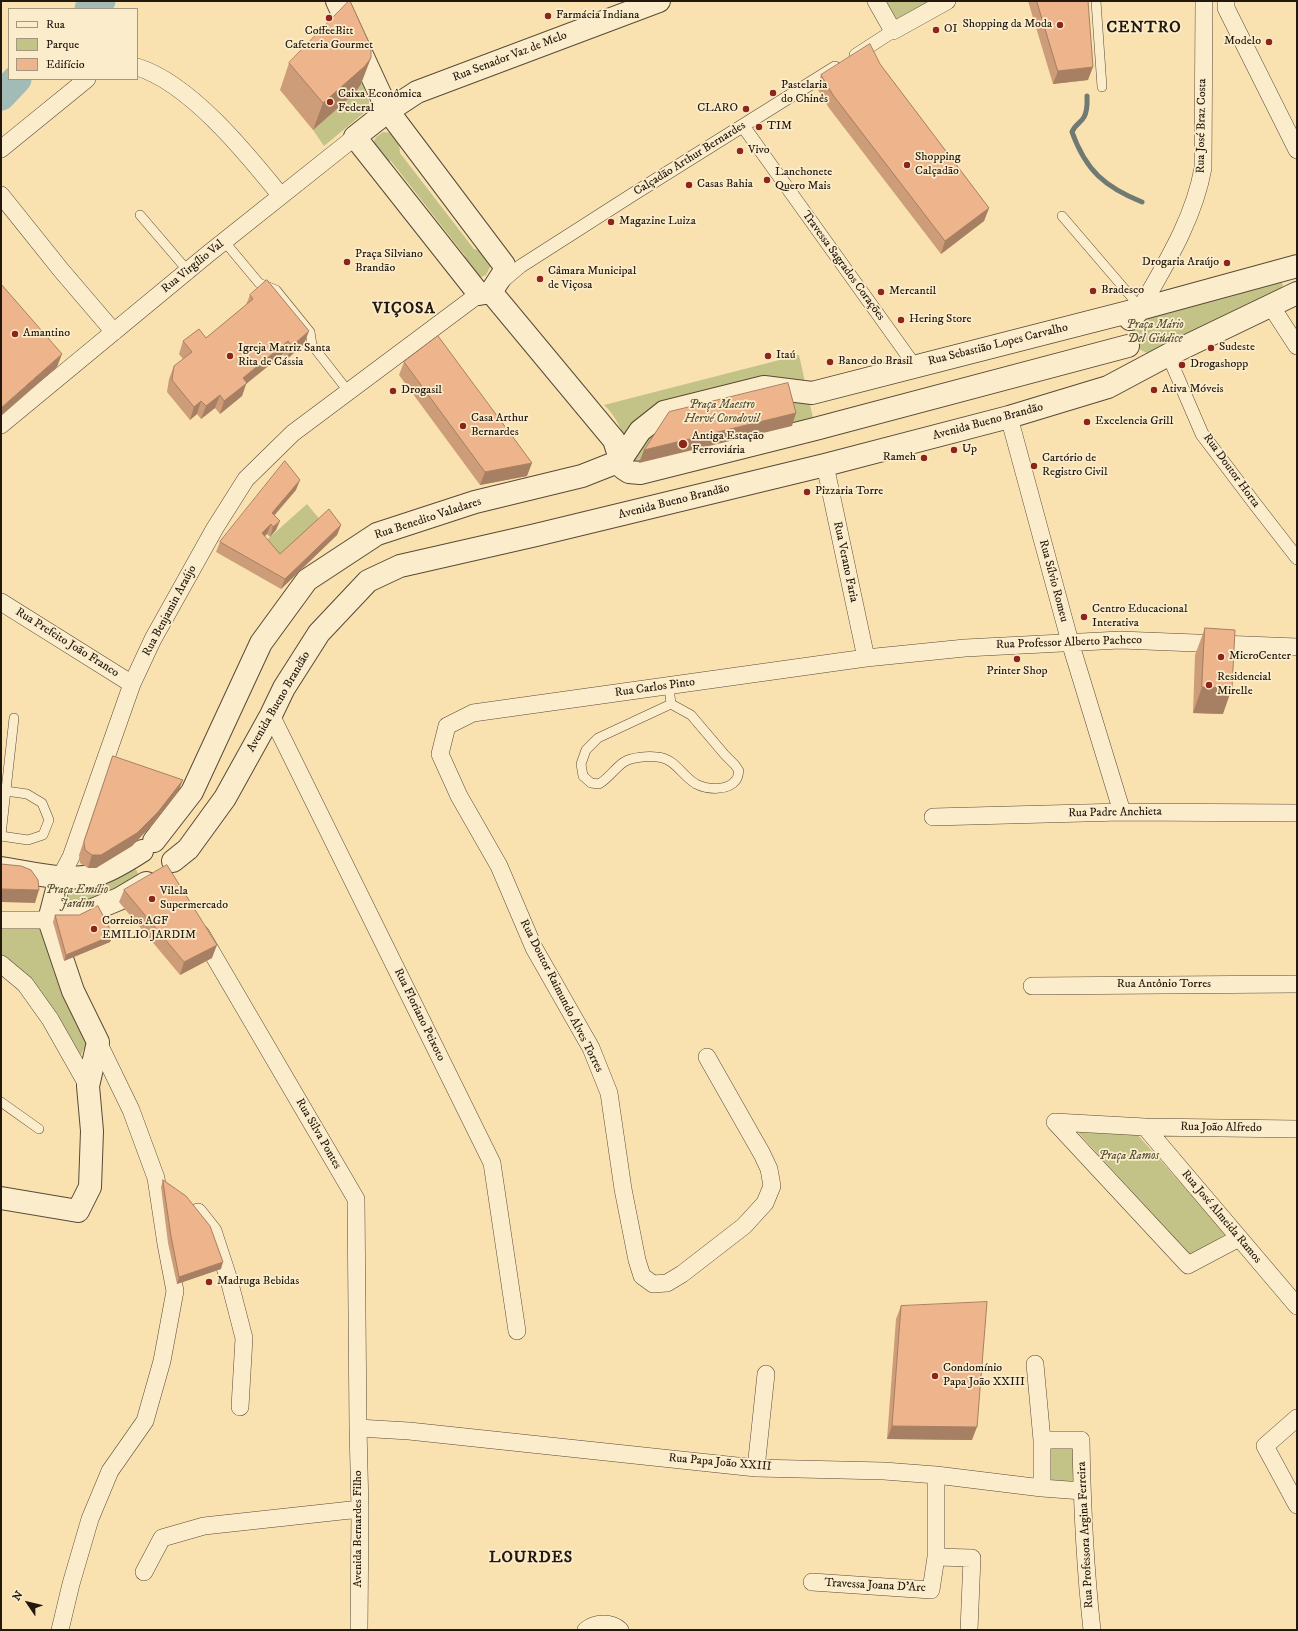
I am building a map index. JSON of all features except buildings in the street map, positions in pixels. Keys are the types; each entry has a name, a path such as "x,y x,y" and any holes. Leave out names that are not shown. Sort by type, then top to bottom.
{"street":[{"path":"337,1 388,111 504,265 504,272 485,293"},
{"name":"Rua Senador Vaz de Melo","path":"388,111 417,92 659,1"},
{"path":"876,1 893,32 947,1"},
{"name":"Rua José Braz Costa","path":"1140,310 1192,210 1200,189 1203,168 1204,1"},
{"path":"1226,1 1226,8 1297,150"},
{"name":"Calçadão Arthur Bernardes","path":"485,293 521,266 893,32"},
{"path":"138,68 173,85 195,102 228,135 281,196"},
{"path":"1,149 86,80"},
{"name":"Rua Virgílio Val","path":"1,425 224,241 388,111"},
{"name":"Travessa Sagrados Corações","path":"743,126 915,366"},
{"path":"355,137 485,293 614,440 623,468 629,472 640,473 815,429 1128,346"},
{"path":"1,195 60,270 114,332"},
{"path":"1287,269 1292,286 1291,290 1284,299 1297,346"},
{"name":"Rua Sebastião Lopes Carvalho","path":"620,461 640,431 664,412 764,387 812,393 1140,310 1287,269"},
{"name":"Rua Benjamin Araújo","path":"60,878 71,857 132,684 153,640 215,528 246,479 293,434 348,391 485,293"},
{"name":"Avenida Bueno Brandão","path":"49,920 78,916 119,899 168,870 188,850 225,798 271,716 284,688 319,633 368,581 400,566 544,534 825,465 1008,417 1108,387 1284,299"},
{"path":"1140,310 1133,314 1128,321 1125,338 1128,346 1141,358 1152,360 1164,358"},
{"name":"Rua Doutor Horta","path":"1164,358 1202,434 1254,504 1297,558"},
{"name":"Rua Sílvio Romeu","path":"1008,417 1070,642 1122,812"},
{"name":"Rua Benedito Valadares","path":"1,868 60,878 99,874 130,859 148,846 192,792 261,643 307,580 377,534 475,502 582,476 620,461"},
{"name":"Rua Verano Faria","path":"825,465 866,658"},
{"name":"Rua Prefeito João Franco","path":"1,602 132,684"},
{"name":"Rua Professor Alberto Pacheco","path":"866,658 965,648 1120,640 1297,647"},
{"name":"Rua Carlos Pinto","path":"447,726 473,713 669,687 866,658"},
{"name":"Rua Floriano Peixoto","path":"271,716 492,1163 517,1331"},
{"name":"Rua Doutor Raimundo Alves Torres","path":"447,726 440,754 459,796 499,866 534,948 591,1048 609,1092 623,1189 637,1260 642,1276 653,1284 666,1283 682,1274 744,1226 765,1203 772,1186 769,1170 762,1154 707,1057"},
{"name":"Rua Padre Anchieta","path":"933,817 1122,812 1297,813"},
{"path":"148,846 159,841 168,845 172,850 168,870"},
{"path":"60,878 49,920 73,991 131,1110 156,1178 175,1291 162,1361 145,1421 110,1471 90,1519 70,1584 60,1630"},
{"name":"Rua Silva Pontes","path":"192,918 356,1199 358,1428"},
{"path":"1,920 49,920"},
{"path":"1,964 25,984 50,1019 88,1086"},
{"name":"Rua Antônio Torres","path":"1032,986 1297,984"},
{"path":"1,1198 78,1211 90,1187 92,1131 88,1086 98,1042"},
{"name":"Rua João Alfredo","path":"1239,1238 1188,1265 1055,1122 1145,1127 1297,1128"},
{"name":"Rua José Almeida Ramos","path":"1145,1127 1297,1306"},
{"path":"156,1178 181,1195 213,1231 229,1280 244,1338 240,1407"},
{"path":"1035,1364 1042,1440 1042,1488"},
{"path":"756,1468 766,1374"},
{"path":"1297,1418 1265,1446 1297,1505"},
{"name":"Rua Papa João XXIII","path":"358,1428 417,1432 756,1468 884,1471 936,1474 1042,1488 1082,1491"},
{"name":"Avenida Bernardes Filho","path":"358,1428 360,1510 359,1630"},
{"name":"Rua Professora Argina Ferreira","path":"1042,1440 1081,1440 1082,1491 1088,1595 1092,1630"},
{"name":"Travessa Joana D'Arc","path":"812,1582 931,1590 936,1557 936,1474"},
{"path":"144,1572 162,1538 204,1526 360,1510"},
{"path":"936,1557 972,1558 969,1630"},
{"path":"586,1630 598,1624 608,1625 620,1630"}],"lane":[{"path":"1096,1 1102,88"},
{"path":"140,215 188,271"},
{"path":"1062,216 1128,293 1140,310"},
{"path":"224,241 259,283 276,290 310,332 312,345 348,391"},
{"path":"669,687 671,704"},
{"path":"671,704 691,715 725,755 735,764 739,771 736,780 724,788 710,788 697,784 684,774 675,764 658,757 640,757 624,761 606,780 599,784 591,783 583,776 581,764 586,750 598,738 671,704"},
{"path":"6,791 27,794 42,802 49,820 43,836 28,840 1,836 14,718"},
{"path":"1,1102 39,1129"}],"green space":[{"path":"878,1 944,1 894,29"},
{"path":"361,79 371,107 324,146 313,130 355,93 361,84"},
{"path":"383,132 392,133 399,142 400,153 474,249 484,252 491,265 486,275 479,278 465,267 465,256 391,161 380,159 372,145 376,137"},
{"name":"Praça Mário Del Giúdice","path":"1277,281 1281,282 1283,285 1281,289 1161,352 1150,353 1139,349 1132,337 1133,328 1136,322 1145,316"},
{"name":"Praça Maestro Hervé Corodovil","path":"799,355 815,427 630,471 620,427 611,412 604,405"},
{"path":"307,504 322,522 277,562 261,545"},
{"name":"Praça Emílio Jardim","path":"132,861 142,882 53,916 64,884"},
{"path":"45,923 87,1042 78,1062 1,960 1,925"},
{"name":"Praça Ramos","path":"1076,1130 1136,1133 1226,1234 1191,1256"},
{"path":"1046,1443 1079,1444 1078,1485 1044,1484"}],"waterway":[{"path":"90,8 101,1"},
{"path":"1,96 16,80"},
{"path":"1087,96 1087,106 1083,119 1072,132 1078,146 1091,167 1107,184 1142,202"}],"place":[{"name":"Farmácia Indiana","path":"548,16"},
{"name":"CoffeeBitt Cafeteria Gourmet","path":"329,18"},
{"name":"Shopping da Moda","path":"1060,25"},
{"name":"OI","path":"936,30"},
{"name":"Modelo","path":"1269,42"},
{"name":"Pastelaria do Chinês","path":"773,93"},
{"name":"Caixa Econômica Federal","path":"330,102"},
{"name":"CLARO","path":"746,109"},
{"name":"TIM","path":"759,127"},
{"name":"Vivo","path":"740,151"},
{"name":"Shopping Calçadão","path":"907,165"},
{"name":"Lanchonete Quero Mais","path":"767,180"},
{"name":"Casas Bahia","path":"689,185"},
{"name":"Magazine Luiza","path":"611,222"},
{"name":"Praça Silviano Brandão","path":"347,262"},
{"name":"Drogaria Araújo","path":"1227,263"},
{"name":"Câmara Municipal de Viçosa","path":"540,279"},
{"name":"Bradesco","path":"1093,291"},
{"name":"Mercantil","path":"881,292"},
{"name":"Hering Store","path":"901,320"},
{"name":"Amantino","path":"15,334"},
{"name":"Sudeste","path":"1211,348"},
{"name":"Igreja Matriz Santa Rita de Cássia","path":"230,356"},
{"name":"Itaú","path":"768,356"},
{"name":"Banco do Brasil","path":"830,362"},
{"name":"Drogashopp","path":"1182,365"},
{"name":"Ativa Móveis","path":"1154,390"},
{"name":"Drogasil","path":"393,391"},
{"name":"Excelencia Grill","path":"1087,422"},
{"name":"Casa Arthur Bernardes","path":"463,426"},
{"name":"Antiga Estação Ferroviária","path":"683,444"},
{"name":"Up","path":"954,450"},
{"name":"Rameh","path":"924,458"},
{"name":"Cartório de Registro Civil","path":"1034,466"},
{"name":"Pizzaria Torre","path":"807,492"},
{"name":"Centro Educacional Interativa","path":"1084,617"},
{"name":"MicroCenter","path":"1221,657"},
{"name":"Printer Shop","path":"1017,659"},
{"name":"Residencial Mirelle","path":"1209,685"},
{"name":"Vilela Supermercado","path":"152,899"},
{"name":"Correios AGF EMILIO JARDIM","path":"94,929"},
{"name":"Madruga Bebidas","path":"209,1282"},
{"name":"Condomínio Papa João XXIII","path":"935,1376"}],"district":[{"name":"CENTRO","path":"1144,29"},
{"name":"VIÇOSA","path":"404,310"},
{"name":"LOURDES","path":"531,1559"}]}
